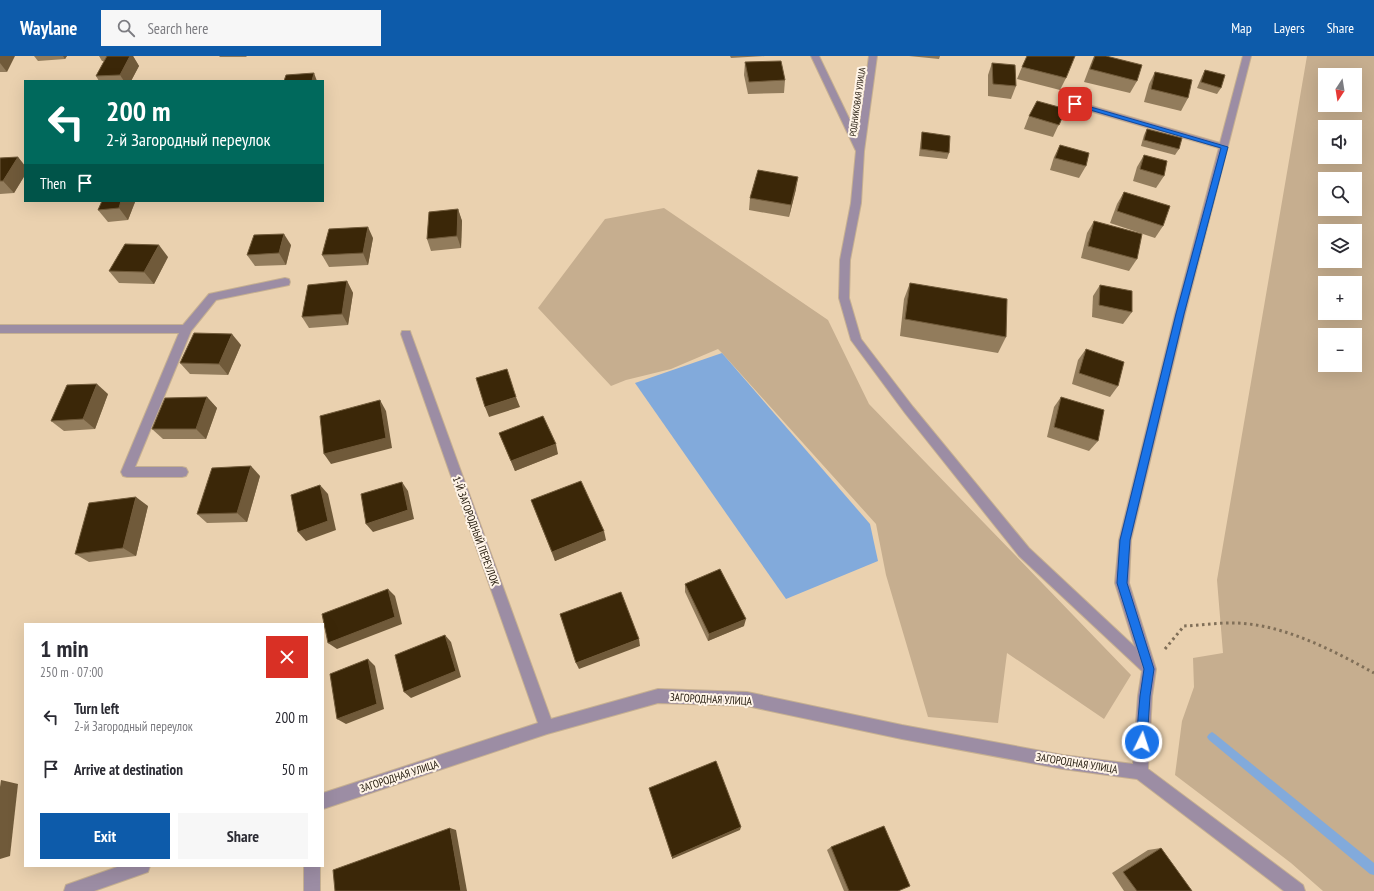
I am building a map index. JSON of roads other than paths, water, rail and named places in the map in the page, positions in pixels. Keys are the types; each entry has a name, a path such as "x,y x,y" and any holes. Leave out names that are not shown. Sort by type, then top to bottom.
{"street":[{"path":"815,56 860,151"},
{"name":"РОДНИКОВАЯ УЛИЦА","path":"873,56 860,151 856,203 846,260 844,298 856,340 909,410 1024,552 1149,669"},
{"path":"1247,56 1180,314 1125,540 1122,583 1149,669 1145,696 1140,772 1297,891"},
{"path":"1075,104 1224,147"},
{"path":"182,472 127,472 186,329 213,297 285,282"},
{"path":"0,329 186,329"},
{"name":"1-Й ЗАГОРОДНЫЙ ПЕРЕУЛОК","path":"406,334 547,727"},
{"name":"ЗАГОРОДНАЯ УЛИЦА","path":"324,801 547,727 658,696 747,699 902,732 1063,762 1140,772"},
{"path":"72,891 139,867"},
{"path":"312,867 312,891"}],"water":[{"path":"722,353 870,524 878,561 786,599 635,383"}],"waterway":[{"path":"1212,737 1374,870"}]}
